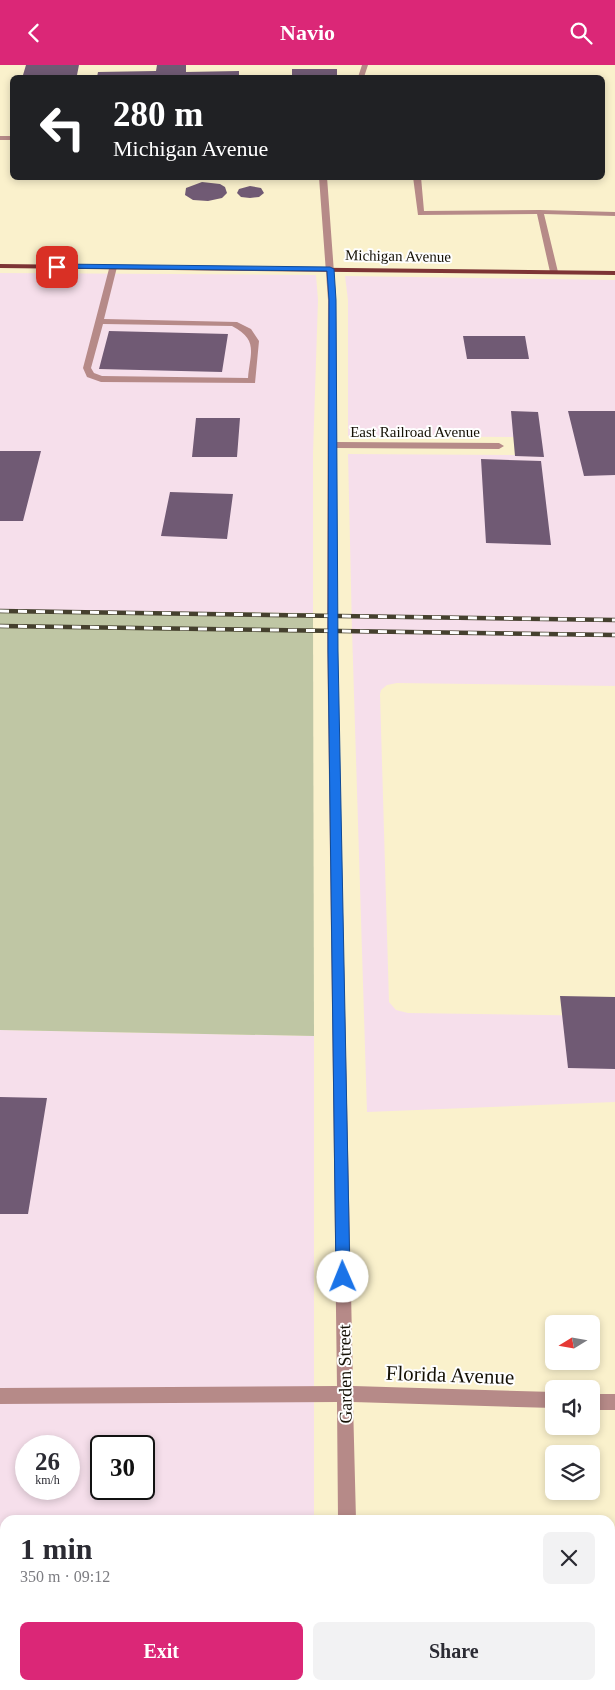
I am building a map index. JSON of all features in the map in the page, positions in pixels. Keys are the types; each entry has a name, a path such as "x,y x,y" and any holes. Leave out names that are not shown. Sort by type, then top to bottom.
{"main road":[{"name":"Michigan Avenue","path":"0,266 615,273"}],"street":[{"name":"Garden Street","path":"323,180 332,300 331,445 347,1515"},
{"path":"417,180 421,213 540,212 615,214"},
{"path":"540,212 554,272"},
{"path":"100,321 234,324 248,331 255,341 252,381 102,379 90,375 87,368 114,267"},
{"name":"East Railroad Avenue","path":"331,445 499,446"},
{"name":"Florida Avenue","path":"0,1396 345,1394 545,1400"},
{"path":"600,1401 615,1402"}],"shaded area":[{"path":"0,273 316,275 318,300 313,453 313,613 0,612"},
{"path":"345,276 615,280 615,686 397,683 387,685 381,690 380,694 389,1002 396,1010 408,1013 615,1016 615,1102 367,1112 348,454 516,455 514,437 348,436 348,300"},
{"path":"0,1030 314,1036 314,1515 0,1515"}],"green space":[{"path":"0,612 313,613 314,1036 0,1030"}],"building":[{"path":"26,65 79,65 77,75 23,75"},
{"path":"157,65 186,65 186,72 239,71 239,75 97,75 98,72 156,71"},
{"path":"292,69 337,69 337,75 292,75"},
{"path":"202,182 220,184 225,187 227,193 222,198 208,201 193,200 185,195 186,188"},
{"path":"250,186 261,188 264,193 259,197 250,198 241,197 237,193 239,189"},
{"path":"109,331 228,334 222,372 99,369"},
{"path":"463,336 525,336 529,359 467,359"},
{"path":"511,411 538,412 544,457 515,456"},
{"path":"568,411 615,411 615,475 584,476"},
{"path":"196,418 240,418 237,457 192,457"},
{"path":"0,451 41,451 23,521 0,521"},
{"path":"481,459 541,461 551,545 486,543"},
{"path":"170,492 233,494 227,539 161,536"},
{"path":"560,996 615,997 615,1069 568,1068"},
{"path":"0,1097 47,1098 28,1214 0,1214"}],"railway":[{"path":"0,611 615,620"},
{"path":"0,626 615,635"}],"route":[{"path":"57,267 330,269 332,300 333,651 343,1277"}]}
